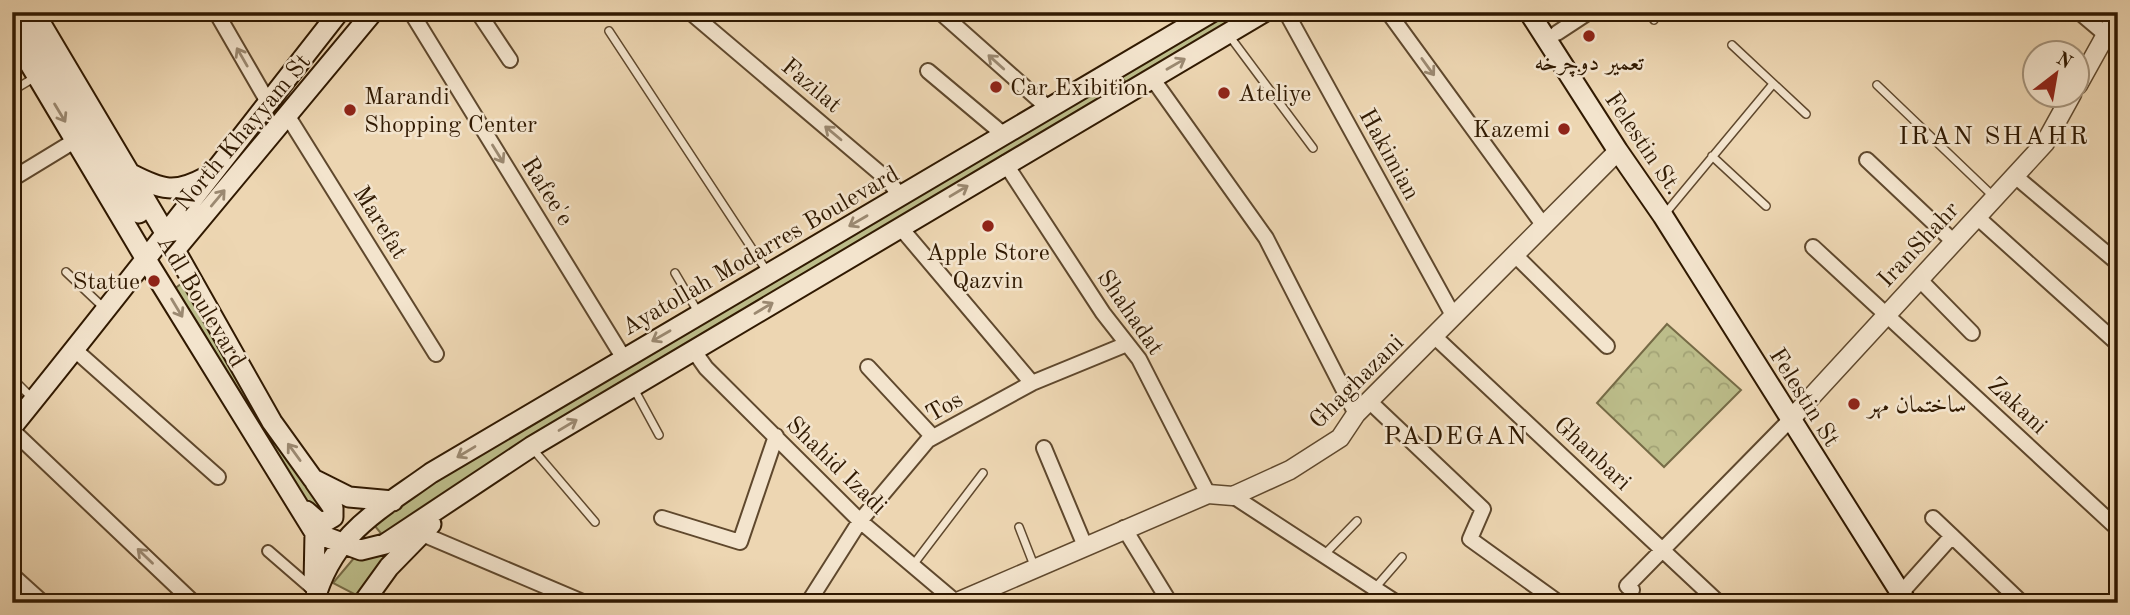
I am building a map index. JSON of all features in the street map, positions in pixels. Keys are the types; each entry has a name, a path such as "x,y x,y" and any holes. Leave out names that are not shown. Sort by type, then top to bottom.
{"main road":[{"path":"12,428 147,261 167,244 16,12"},
{"name":"Adl Boulevard","path":"34,12 131,174 167,244 190,277 272,422 313,479 349,497 393,500"},
{"name":"North Khayyam St","path":"167,244 210,174 339,12"},
{"name":"North Khayyam St","path":"167,244 189,233 373,12"},
{"name":"Ayatollah Modarres Boulevard","path":"375,546 388,542 500,466 632,386 1264,12"},
{"name":"Felestin St.","path":"1530,12 1618,151 1663,216"},
{"name":"Felestin St.","path":"1544,12 1628,150 1663,216"},
{"name":"Ayatollah Modarres Boulevard","path":"314,598 324,569 341,542 431,472 623,357 901,197 1204,14"},
{"name":"Adl Boulevard","path":"12,34 147,261 315,533"},
{"path":"1123,64 1125,94"},
{"path":"1105,74 1125,94"},
{"path":"131,174 155,186 184,189 210,174"},
{"name":"Felestin St","path":"1663,216 1904,598"},
{"path":"189,233 190,277"},
{"path":"701,313 726,312 730,320 724,331"},
{"name":"Ayatollah Modarres Boulevard","path":"363,603 389,566 420,533 500,466"},
{"path":"288,489 315,521 324,524 333,517 334,511 313,479"},
{"path":"370,520 362,535 367,543 375,546"},
{"path":"314,598 315,533 361,550 375,546"}],"street":[{"path":"216,12 268,102"},
{"name":"Rafee'e","path":"411,12 623,357"},
{"path":"478,12 510,60"},
{"name":"Fazilat","path":"690,12 888,180 901,197"},
{"path":"940,12 1047,107"},
{"name":"Hakimian","path":"1286,12 1454,317"},
{"path":"1388,12 1544,226"},
{"path":"1557,33 1588,12"},
{"path":"2078,12 2111,41"},
{"path":"2092,66 2111,41 2118,13"},
{"path":"928,71 1003,134"},
{"path":"1152,78 1266,238 1356,414"},
{"name":"IranShahr","path":"1790,420 2045,143 2064,108"},
{"name":"Marefat","path":"287,115 436,354"},
{"path":"12,179 76,140"},
{"name":"Ghaghazani","path":"956,602 1208,494 1233,496 1290,470 1321,451 1339,438 1356,414 1436,337 1618,151"},
{"path":"1867,160 1954,242"},
{"name":"Shahadat","path":"1005,163 1103,313 1139,359 1208,494"},
{"path":"2015,176 2118,263"},
{"path":"1977,217 2118,344"},
{"path":"900,227 1032,383"},
{"name":"Zakani","path":"1813,247 2118,529"},
{"path":"1515,255 1607,345"},
{"path":"1919,279 1972,333"},
{"name":"Ghanbari","path":"1436,337 1719,603"},
{"name":"Tos","path":"808,603 860,521 933,437 1032,383 1127,344"},
{"path":"75,350 218,477"},
{"name":"Shahid Izadi","path":"694,351 706,368 860,521 956,602"},
{"path":"868,367 933,437"},
{"path":"1369,401 1483,509 1470,539 1559,603"},
{"path":"1632,590 1627,586 1790,420"},
{"path":"12,428 194,603"},
{"path":"662,518 740,542 776,436"},
{"path":"1044,447 1085,547"},
{"path":"1233,496 1396,603"},
{"path":"1933,518 2022,603"},
{"path":"1124,528 1170,603"},
{"path":"420,533 586,603"},
{"path":"1904,598 1952,536"},
{"path":"268,551 314,598"},
{"path":"12,575 43,603"}],"lane":[{"path":"1649,12 1654,20"},
{"path":"609,31 768,274"},
{"path":"1228,34 1313,148"},
{"path":"1732,45 1806,114"},
{"path":"12,91 37,75"},
{"path":"1663,216 1773,84"},
{"path":"1877,85 1995,198"},
{"path":"1712,156 1766,206"},
{"path":"66,272 107,310"},
{"path":"675,273 701,313"},
{"path":"12,378 34,400"},
{"path":"632,386 659,435"},
{"path":"531,447 595,522"},
{"path":"912,566 983,473"},
{"path":"1323,557 1357,522"},
{"path":"1019,527 1035,568"},
{"path":"1374,589 1402,557"}],"green space":[{"path":"1212,12 1264,12 1133,89 1123,79 1123,64"},
{"path":"1105,74 1115,85 1116,99 388,542 370,520"},
{"path":"190,277 331,504 321,524 169,293"},
{"path":"1667,324 1741,390 1664,467 1597,403"},
{"path":"386,554 358,596 333,583 354,558"}],"place":[{"name":"تعمیر دوچرخه","path":"1589,36"},
{"name":"Car Exibition","path":"996,87"},
{"name":"Ateliye","path":"1224,93"},
{"name":"Marandi Shopping Center","path":"350,110"},
{"name":"Kazemi","path":"1564,129"},
{"name":"Apple Store Qazvin","path":"988,226"},
{"name":"Statue","path":"154,281"},
{"name":"ساختمان مهر","path":"1854,404"}],"district":[{"name":"IRAN SHAHR","path":"1994,135"},
{"name":"PADEGAN","path":"1456,435"}]}
